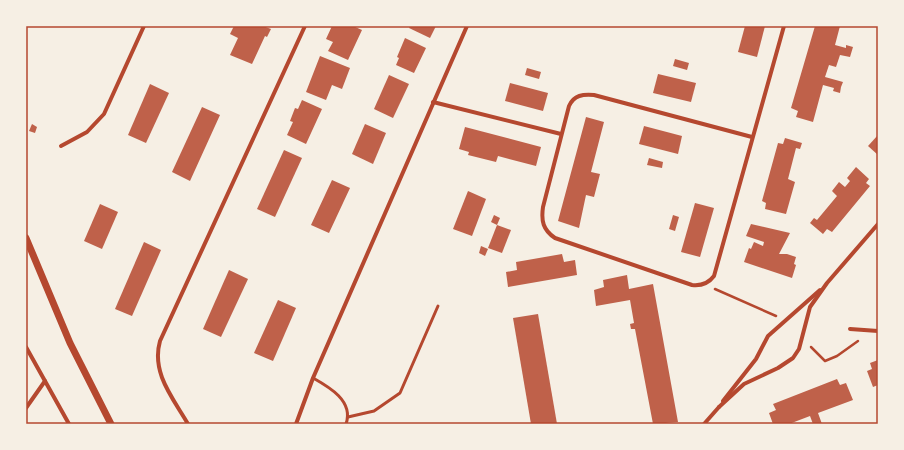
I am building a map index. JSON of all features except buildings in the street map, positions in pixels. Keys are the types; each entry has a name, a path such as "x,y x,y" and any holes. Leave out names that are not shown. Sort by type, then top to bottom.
{"street":[{"path":"61,146 87,132 104,114 144,26"},
{"path":"188,424 160,375 156,358 160,341 305,26"},
{"path":"296,424 313,378 467,26"},
{"path":"752,137 594,95 579,96 572,100 569,106 543,207 542,223 546,230 555,238 692,285 703,285 714,276 784,26"},
{"path":"433,102 561,134"},
{"path":"718,407 748,381 788,362 796,353 802,339 808,311 828,283 878,224"},
{"path":"26,238 70,343 111,424"},
{"path":"704,424 756,359 768,336 828,283"},
{"path":"850,329 872,331 878,330"},
{"path":"26,347 69,424"},
{"path":"26,408 45,381"}],"lane":[{"path":"348,417 374,411 400,392 438,306"},
{"path":"313,378 331,388 341,397 348,417 346,424"}],"path":[{"path":"703,285 773,313 784,322"},
{"path":"802,339 825,361 837,356 872,331"}]}
